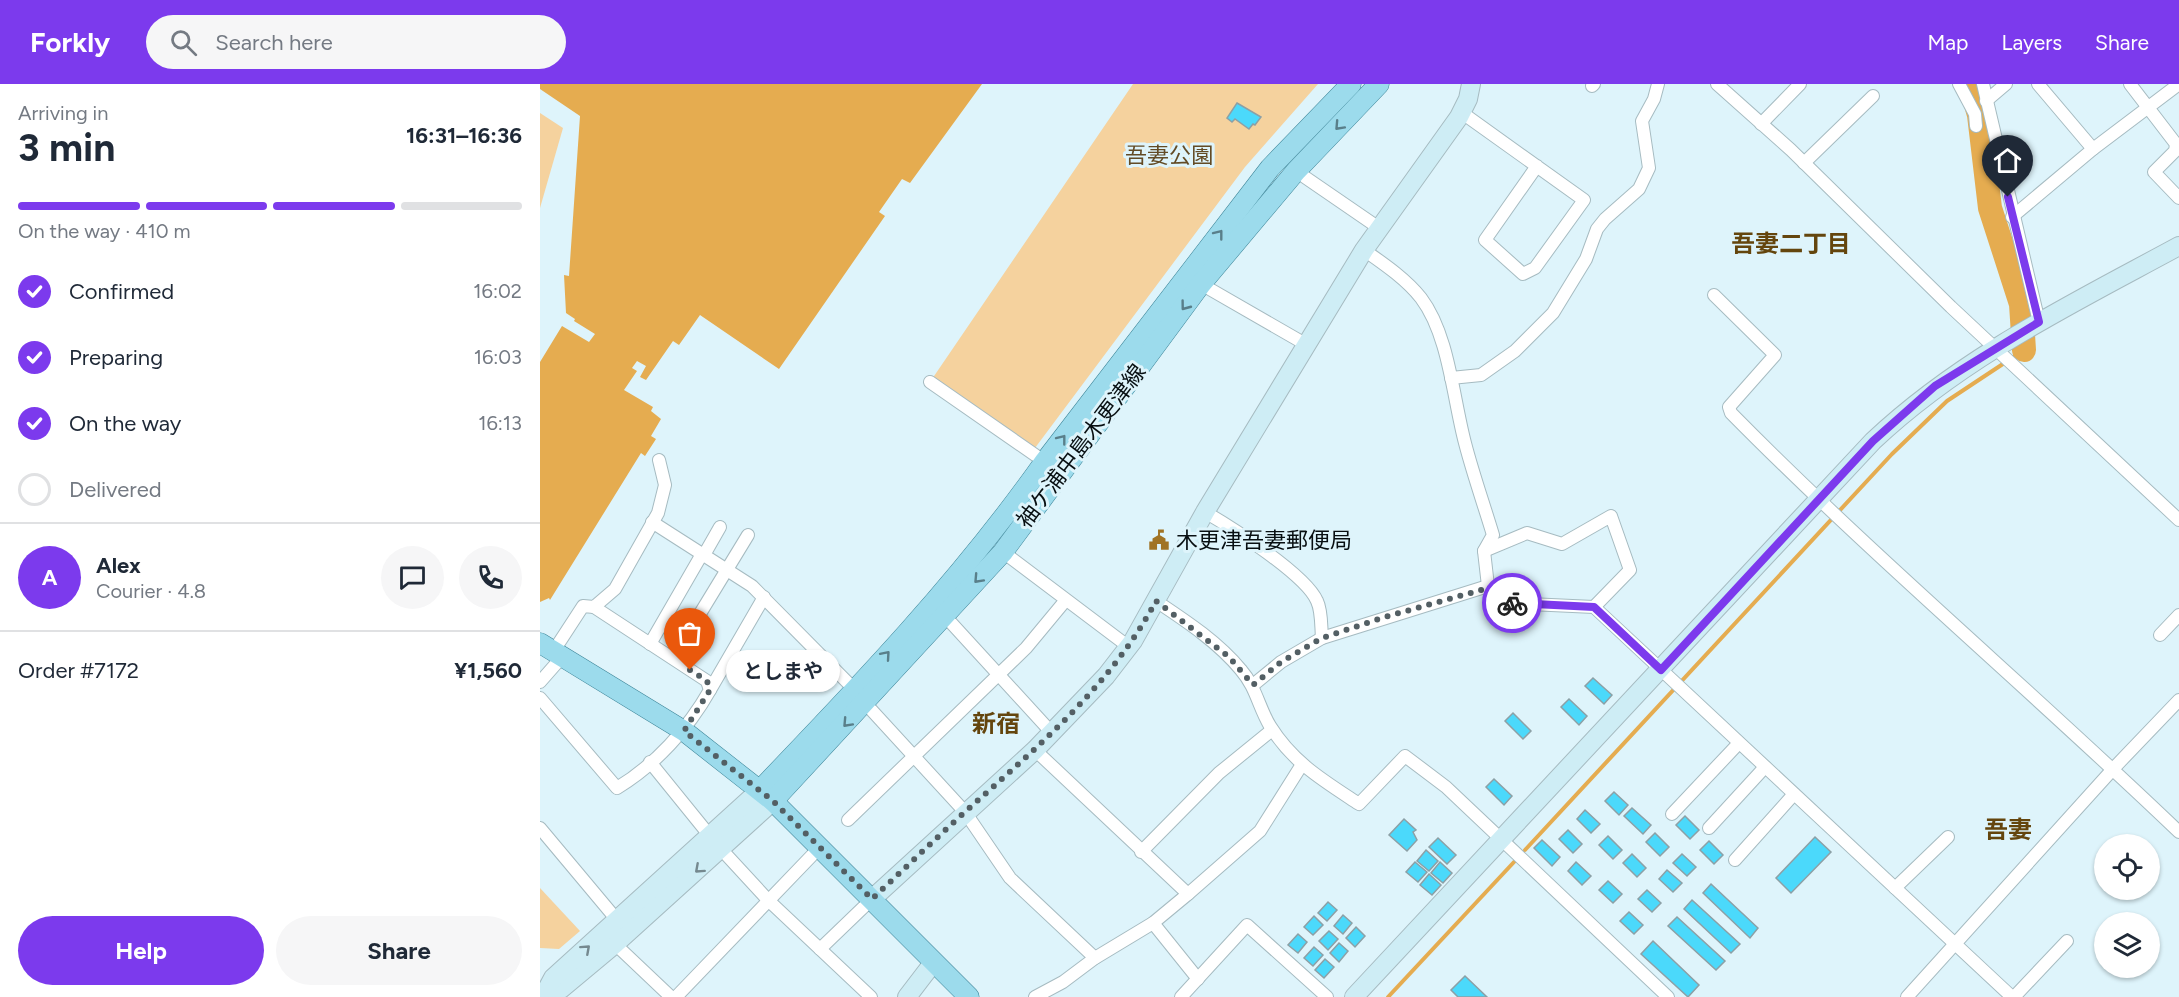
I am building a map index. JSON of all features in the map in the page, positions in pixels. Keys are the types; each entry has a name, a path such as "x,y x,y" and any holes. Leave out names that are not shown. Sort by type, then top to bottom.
{"main road":[{"name":"袖ケ浦中島木更津線","path":"860,697 1011,509 1045,461 1270,168 1351,84"},
{"name":"袖ケ浦中島木更津線","path":"767,796 860,697 944,615 1003,552 1201,284 1296,171 1379,84"},
{"path":"552,651 684,731 767,796 821,846 933,963 969,997"}],"street":[{"path":"820,949 965,812 1035,750 1129,647 1205,512 1365,250 1461,112 1468,99 1471,84"},
{"path":"1451,378 1481,375 1515,351 1553,313 1586,259 1597,229 1640,189 1649,168 1642,121 1654,99 1658,84"},
{"path":"1716,84 1804,163 2179,520"},
{"path":"1761,124 1800,84"},
{"path":"1959,84 1975,114 1976,126"},
{"path":"1983,84 2012,217 2039,322"},
{"path":"1986,101 2006,84"},
{"path":"2038,84 2093,149"},
{"path":"2130,84 2176,144 2175,151 2154,172 2179,198"},
{"path":"2012,217 2093,149 2179,84"},
{"path":"1804,163 1873,96"},
{"path":"1461,112 1537,166 1584,200 1535,268 1522,274 1485,240 1537,166"},
{"path":"1296,171 1379,228"},
{"path":"1354,997 1873,441 1905,411 1935,386 2039,322 2179,246"},
{"path":"1365,250 1394,272 1421,298 1435,324 1451,378 1465,443 1493,535 1484,551 1488,586 1507,603 1594,607 2013,997 2067,941"},
{"path":"1201,284 1307,345"},
{"path":"1714,295 1775,355 1729,406 1731,413 1946,618 2179,832"},
{"path":"930,382 1061,472"},
{"path":"594,607 615,589 664,497 665,485 659,460"},
{"path":"1205,512 1235,529 1296,578 1317,601 1322,638"},
{"path":"1484,551 1527,532 1562,544 1611,516 1630,570 1594,607"},
{"path":"652,522 726,569 764,597 860,697 965,812 1010,878 1095,957"},
{"path":"650,644 720,527"},
{"path":"673,658 748,535"},
{"path":"1003,552 1129,647"},
{"path":"1253,685 1281,662 1322,638 1488,586"},
{"path":"540,698 616,788 650,762 684,731 764,597"},
{"path":"848,820 1026,648 1065,600"},
{"path":"1156,601 1229,657 1253,685 1272,730 1301,766 1359,804 1405,756 1446,787 1668,997"},
{"path":"540,682 552,651 583,606 594,607 673,658 707,681 710,690"},
{"path":"944,615 1052,733"},
{"path":"2160,635 2179,615"},
{"path":"1907,997 2113,769 2179,700"},
{"path":"1141,852 1219,773 1272,730"},
{"path":"1672,814 1739,743"},
{"path":"1035,750 1188,894"},
{"path":"650,762 716,843 768,900 871,997"},
{"path":"1035,997 1063,982 1095,957 1153,923 1188,894 1260,831 1301,766"},
{"path":"1709,828 1765,767"},
{"path":"1735,860 1794,794"},
{"path":"542,991 561,989 615,944 716,843 767,796"},
{"path":"540,828 617,920"},
{"path":"1895,888 1948,837"},
{"path":"542,991 553,978 617,920 716,843"},
{"path":"676,997 821,846"},
{"path":"1153,923 1198,979"},
{"path":"1181,997 1247,925 1327,997"},
{"path":"615,944 671,997"},
{"path":"907,997 933,963"}],"green space":[{"name":"吾妻公園","path":"1133,84 1318,84 1245,167 1032,452 930,382"},
{"path":"540,113 563,128 540,208"},
{"path":"540,888 580,931 559,949 540,948"}],"shaded area":[{"path":"540,84 982,84 910,183 902,179 879,212 885,216 779,369 700,315 679,345 673,341 646,380 640,377 646,366 637,361 632,368 637,371 624,390 653,407 651,411 661,419 651,436 656,439 645,456 641,453 550,600 549,598 540,602 540,362 562,326 589,342 595,334 566,313 564,275 569,276 580,116 540,89"}],"building":[{"path":"1237,103 1261,117 1249,129 1235,119 1232,122 1227,118"},
{"path":"1593,678 1612,695 1604,704 1585,686"},
{"path":"1569,699 1587,716 1579,725 1561,707"},
{"path":"1513,713 1531,731 1523,739 1505,721"},
{"path":"1494,779 1512,796 1504,805 1486,787"},
{"path":"1614,792 1628,805 1619,815 1605,801"},
{"path":"1632,808 1651,825 1643,834 1624,816"},
{"path":"1585,810 1600,824 1591,833 1577,819"},
{"path":"1685,816 1699,830 1690,839 1676,825"},
{"path":"1404,819 1416,830 1413,832 1417,840 1407,851 1389,835"},
{"path":"1568,830 1582,844 1573,853 1559,839"},
{"path":"1655,833 1669,847 1660,856 1646,842"},
{"path":"1608,836 1622,850 1613,859 1599,845"},
{"path":"1815,837 1831,852 1791,893 1776,878"},
{"path":"1438,838 1456,855 1447,864 1429,847"},
{"path":"1542,840 1560,857 1552,866 1534,848"},
{"path":"1709,841 1723,855 1714,864 1700,850"},
{"path":"1426,850 1438,861 1429,871 1417,861"},
{"path":"1632,854 1646,868 1637,877 1623,863"},
{"path":"1682,854 1696,867 1687,876 1673,863"},
{"path":"1415,862 1427,872 1418,882 1406,872"},
{"path":"1440,862 1452,873 1443,883 1431,873"},
{"path":"1576,862 1591,876 1582,885 1568,871"},
{"path":"1667,870 1682,883 1673,892 1659,879"},
{"path":"1429,874 1441,885 1432,895 1420,885"},
{"path":"1608,881 1622,894 1613,903 1599,890"},
{"path":"1711,884 1758,928 1750,938 1703,893"},
{"path":"1647,890 1661,903 1652,912 1638,899"},
{"path":"1692,900 1740,944 1731,953 1684,909"},
{"path":"1328,902 1337,910 1327,921 1318,913"},
{"path":"1629,912 1643,925 1634,934 1620,921"},
{"path":"1343,915 1352,923 1343,934 1334,926"},
{"path":"1314,916 1323,925 1313,935 1304,927"},
{"path":"1677,917 1725,961 1716,970 1668,926"},
{"path":"1356,927 1365,936 1355,947 1346,938"},
{"path":"1329,931 1338,939 1328,950 1319,941"},
{"path":"1298,934 1307,942 1298,953 1288,945"},
{"path":"1653,941 1699,985 1688,997 1641,954"},
{"path":"1339,943 1348,951 1339,962 1330,953"},
{"path":"1314,947 1323,955 1313,966 1304,958"},
{"path":"1325,959 1334,967 1324,978 1315,970"},
{"path":"1465,976 1487,997 1458,997 1451,990"}],"waterway":[{"path":"1970,84 1979,115 1990,208 2021,304 2024,350"},
{"path":"1525,850 1892,454 1947,401 2024,350"},
{"path":"1388,997 1514,862"}],"way so far":[{"path":"690,670 707,681 710,690 684,731 773,801 872,899 1071,715 1133,641 1156,601 1204,635 1241,669 1253,685 1281,662 1322,638 1385,617 1481,590 1488,586 1507,603 1512,603"}],"place":[{"name":"木更津吾妻郵便局","path":"1159,540"},
{"name":"としまや","path":"690,670"}],"district":[{"name":"吾妻二丁目","path":"1791,243"},
{"name":"新宿","path":"996,723"},
{"name":"吾妻","path":"2008,829"}],"route":[{"path":"1512,603 1594,607 1661,670 1873,441 1905,411 1935,386 2039,322 2008,197"}]}
